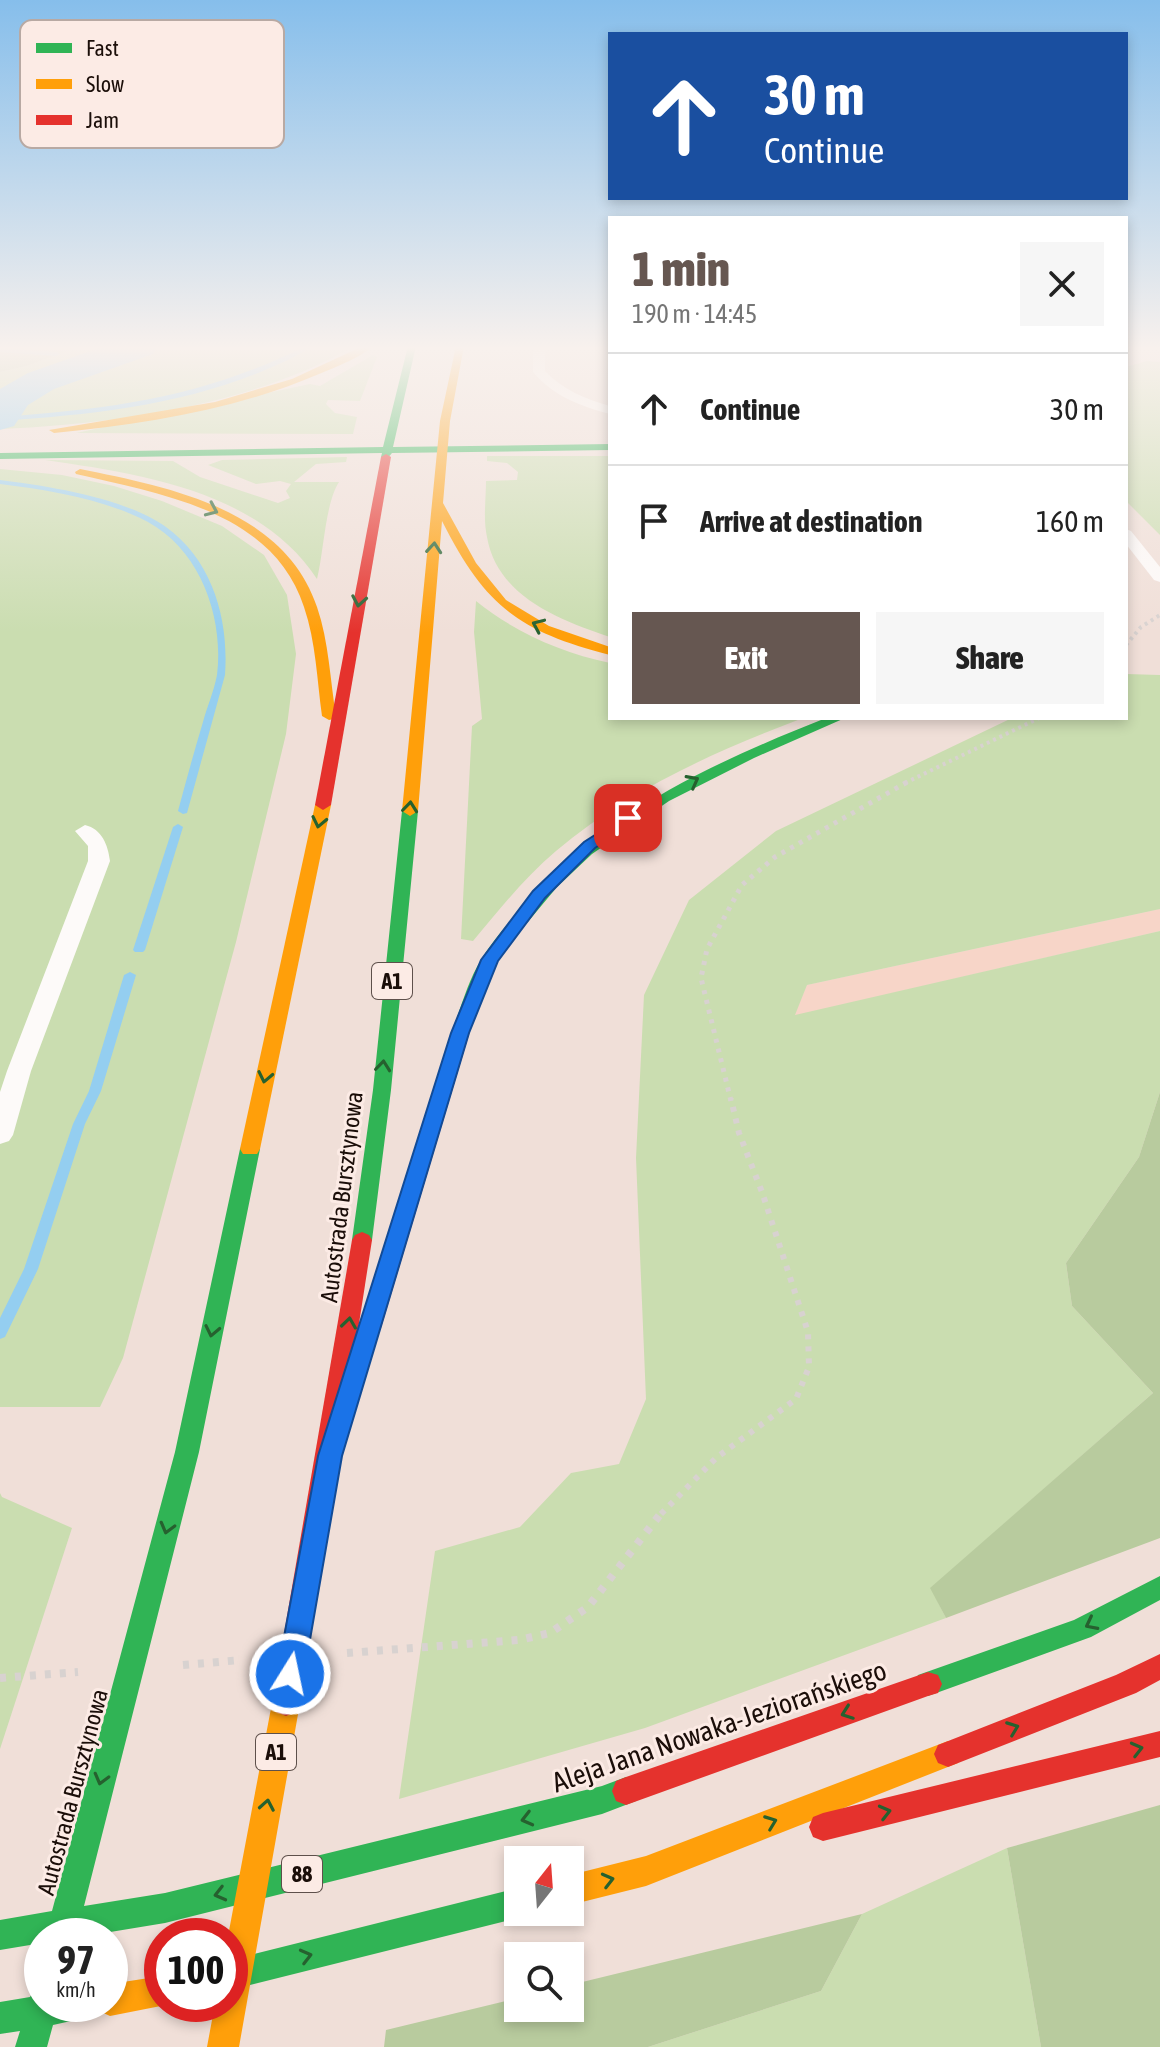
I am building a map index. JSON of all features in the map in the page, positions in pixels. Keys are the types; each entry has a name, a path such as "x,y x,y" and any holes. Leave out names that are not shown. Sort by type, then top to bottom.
{"main road":[{"name":"Autostrada Bursztynowa","path":"66,1918 187,1452 335,746 388,442"},
{"name":"Autostrada Bursztynowa","path":"223,2047 330,1456 373,1151 401,901 443,442"},
{"path":"0,456 608,447"},
{"path":"0,463 79,472 153,488 221,513 259,536 287,561 305,592 335,746"},
{"path":"438,504 495,599 521,617 580,643 608,650"},
{"path":"330,1456 460,1033 489,960 539,894 590,845 648,805 729,761 833,720"},
{"name":"Aleja Jana Nowaka-Jeziorańskiego","path":"0,1935 165,1908 602,1800 1082,1629 1160,1587"},
{"path":"646,1871 1126,1684 1160,1666"},
{"path":"584,1886 1160,1744"},
{"path":"248,1970 504,1906"},
{"path":"0,2018 24,2014"},
{"path":"31,2047 38,2022"}],"lane":[{"path":"1128,537 1160,577"},
{"path":"0,1135 19,1071 99,861 98,845 85,831"}],"path":[{"path":"1128,643 1141,627 1160,615"},
{"path":"330,1654 519,1640 550,1633 588,1607 673,1498 716,1458 796,1399 809,1367 808,1332 735,1118 701,978 707,949 742,885 775,857 894,788 1035,720"},
{"path":"173,1665 252,1660"},
{"path":"0,1678 94,1671"}],"shaded area":[{"path":"1160,909 1160,931 794,1016 807,985"}],"green space":[{"path":"1128,442 1160,442 1160,535 1128,503"},
{"path":"487,456 608,456 608,636 533,603 503,575 493,558 487,537 486,481 517,480 518,472 507,463 487,461"},
{"path":"347,457 346,462 316,464 294,482 339,482 328,515 317,579 293,549 264,525 231,506 158,481 45,460 173,461 200,477 278,503 290,498 286,491 291,484 280,481 256,484 208,465 222,460"},
{"path":"0,469 62,475 114,486 162,501 222,526 264,555 287,595 296,654 286,734 236,942 123,1358 100,1407 0,1407"},
{"path":"476,601 539,640 608,662 608,720 798,720 705,759 613,809 545,861 473,941 461,939 472,726 482,719 474,632"},
{"path":"1128,674 1160,675 1160,909 807,985 795,1015 1160,931 1160,1092 1139,1157 1066,1263 1072,1306 1153,1393 931,1588 946,1618 645,1728 399,1799 435,1551 520,1527 571,1473 619,1464 646,1399 636,1158 644,995 689,900 776,831 1008,720 1128,720"},
{"path":"1160,1092 1160,1538 946,1618 930,1588 1153,1393 1072,1306 1066,1263 1139,1157"},
{"path":"0,1493 2,1497 72,1528 0,1749"},
{"path":"1160,1805 1160,2047 1041,2047 1007,1848"},
{"path":"1007,1848 1041,2047 648,2047 821,1991 862,1914"},
{"path":"862,1914 821,1991 648,2047 384,2047 386,2030 504,2001 504,2022 584,2022 584,1982"}],"waterway":[{"path":"0,482 85,498 150,520 179,543 203,576 218,613 221,675 183,811"},
{"path":"139,950 178,827"},
{"path":"0,1333 31,1269 79,1124 95,1091 130,975"}],"traffic: fast":[{"path":"386,457 390,442"},
{"path":"0,456 608,447"},
{"path":"462,1028 481,976 496,950 551,884 586,851 624,822 705,775 833,720"},
{"path":"362,1240 382,1090 410,811"},
{"path":"66,1918 187,1452 250,1149"},
{"path":"928,1684 1082,1629 1160,1587"},
{"path":"0,1935 165,1908 602,1800 626,1791"},
{"path":"248,1970 504,1906"},
{"path":"0,2018 24,2014"},
{"path":"31,2047 38,2022"}],"traffic: slow":[{"path":"410,811 443,442"},
{"path":"80,472 143,486 207,506 264,539 286,562 310,605 318,636 329,716"},
{"path":"438,504 471,564 502,603 544,629 608,650"},
{"path":"250,1149 323,805"},
{"path":"223,2047 286,1703"},
{"path":"584,1886 646,1871 948,1754"},
{"path":"128,1997 144,1995"}],"traffic: jam":[{"path":"323,805 386,457"},
{"path":"370,1328 462,1028"},
{"path":"286,1703 362,1240"},
{"path":"948,1754 1126,1684 1160,1666"},
{"path":"626,1791 928,1684"},
{"path":"823,1827 1160,1744"}],"route":[{"path":"290,1674 330,1456 460,1033 489,960 539,894 590,845 628,818"}]}
